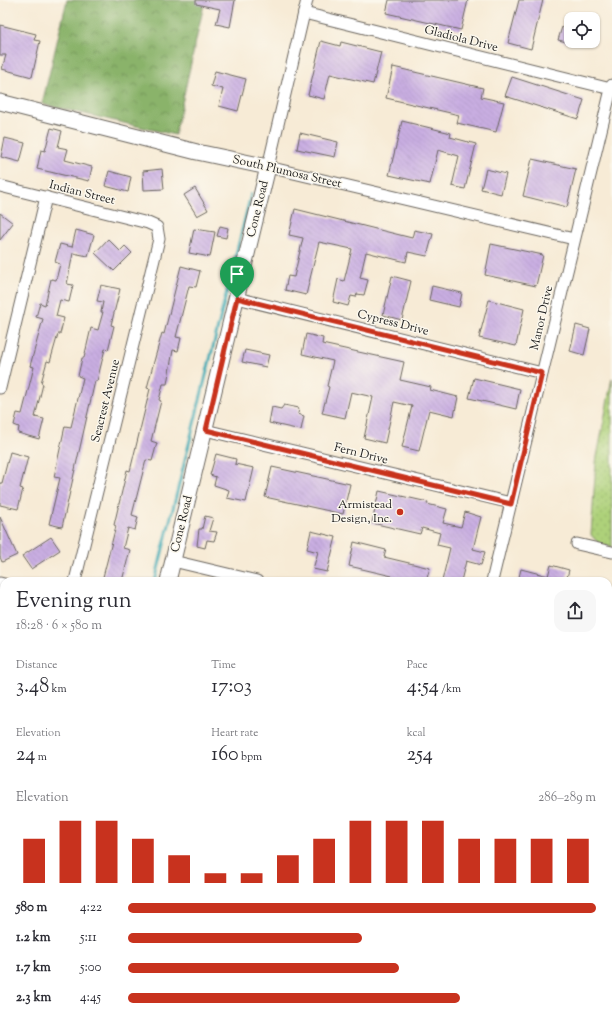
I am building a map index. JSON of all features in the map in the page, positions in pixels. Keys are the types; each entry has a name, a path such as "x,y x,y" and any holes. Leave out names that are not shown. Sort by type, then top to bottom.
{"street":[{"name":"Cone Road","path":"169,577 206,430 308,0"},
{"name":"Gladiola Drive","path":"304,13 611,87"},
{"name":"Manor Drive","path":"493,577 611,87"},
{"name":"South Plumosa Street","path":"0,102 196,152 268,167 574,239"},
{"name":"Indian Street","path":"0,186 148,223 157,227"},
{"path":"0,388 46,197"},
{"name":"Seacrest Avenue","path":"76,577 159,239 157,227"},
{"name":"Cypress Drive","path":"237,298 542,373"},
{"name":"Fern Drive","path":"206,430 511,504"},
{"path":"578,544 612,552"},
{"path":"173,561 240,577"}],"green space":[{"path":"67,0 205,0 175,135 42,104"},
{"path":"612,378 612,547 600,545 591,535 596,462"}],"building":[{"path":"196,0 235,0 230,27 216,24 220,9 196,4"},
{"path":"389,0 468,0 461,30 386,13"},
{"path":"519,0 543,0 531,49 508,43"},
{"path":"0,25 36,34 34,40 40,41 32,77 2,69 6,55 0,55"},
{"path":"562,27 564,27 564,41 558,40"},
{"path":"321,41 340,46 341,42 381,52 373,84 330,74 324,99 308,95"},
{"path":"393,67 483,88 481,97 504,102 496,132 457,123 459,115 386,98"},
{"path":"215,71 246,79 238,111 219,106 223,89 211,86"},
{"path":"512,77 584,100 578,119 505,96"},
{"path":"402,121 451,133 450,137 476,144 465,189 452,186 459,156 438,150 430,184 389,175"},
{"path":"51,128 62,131 58,147 68,149 65,160 92,167 89,181 37,169 41,150 45,151"},
{"path":"300,133 338,142 335,157 297,149"},
{"path":"5,138 25,143 20,162 1,157"},
{"path":"532,159 576,169 567,207 523,196"},
{"path":"162,169 164,189 144,190 143,171"},
{"path":"486,169 506,174 501,194 481,189"},
{"path":"109,171 131,177 128,192 105,186"},
{"path":"195,188 208,210 197,216 184,195"},
{"path":"295,209 412,238 414,230 433,234 427,256 408,252 406,262 366,252 360,278 368,280 364,295 357,294 356,297 351,296 348,306 333,302 338,279 344,281 352,249 319,242 306,295 285,290 288,276 294,277 303,238 289,235"},
{"path":"0,213 13,223 0,240"},
{"path":"220,226 228,228 226,238 217,236"},
{"path":"194,229 215,232 210,257 189,253"},
{"path":"76,230 94,235 88,256 73,253 67,284 73,285 69,302 60,300 56,316 64,318 50,362 47,361 41,383 43,384 35,417 44,419 39,439 18,433 19,427 14,425 17,413 22,414 34,367 30,366 43,319 36,317 40,303 45,305 51,279 56,280 60,264 55,262 60,244 72,247"},
{"path":"108,239 120,251 125,246 132,253 114,271 95,253"},
{"path":"491,244 543,255 536,286 485,275"},
{"path":"181,266 200,271 196,287 189,286 176,337 181,338 178,351 173,350 167,384 163,384 159,400 161,401 151,441 157,443 152,461 146,460 132,515 138,517 135,530 128,528 123,548 130,550 123,577 103,577 116,526 114,525 127,470 130,471 150,389 147,388 162,333 164,334"},
{"path":"392,276 411,281 402,320 383,315"},
{"path":"101,285 120,289 111,325 114,326 108,350 105,349 97,381 95,381 62,527 49,524 60,478 54,477 65,426 71,427 83,378 78,376 82,358 84,358 91,328 98,330 103,312 101,312 103,302 97,301"},
{"path":"432,286 462,293 459,307 429,300"},
{"path":"489,300 524,309 516,346 479,338"},
{"path":"576,325 590,329 584,355 570,351"},
{"path":"306,334 323,338 322,344 404,362 400,380 431,387 430,390 458,397 454,416 429,410 419,451 402,447 412,406 394,402 385,443 364,438 373,397 351,392 345,418 322,413 329,387 327,386 333,361 302,354"},
{"path":"245,350 269,355 266,367 242,362"},
{"path":"474,378 520,389 516,409 469,398"},
{"path":"284,405 299,408 298,414 304,416 301,430 269,423 272,407 281,409"},
{"path":"10,452 28,457 20,488 23,489 18,509 0,505 0,483 2,483"},
{"path":"216,454 236,459 235,464 254,468 246,502 227,498 229,490 214,485 216,477 210,475"},
{"path":"272,467 350,484 343,514 265,497"},
{"path":"379,491 428,502 427,504 447,509 443,523 461,527 465,512 481,517 473,549 485,552 481,565 466,561 462,577 443,577 450,548 437,545 440,533 422,528 420,534 372,523"},
{"path":"205,516 213,518 209,531 217,532 214,541 207,540 205,548 197,546 199,529 202,529"},
{"path":"0,517 17,555 2,562 0,557"},
{"path":"311,531 336,537 327,572 313,569 318,552 307,549"},
{"path":"51,537 60,550 31,569 22,556"},
{"path":"354,542 386,550 384,557 430,568 427,577 392,577 349,566"},
{"path":"551,565 569,570 567,577 519,577 521,569 548,576"}],"waterway":[{"path":"156,577 251,194"}],"place":[{"name":"Armistead Design, Inc.","path":"400,512"}],"route":[{"path":"237,298 542,373 511,504 206,430 237,298"}]}
